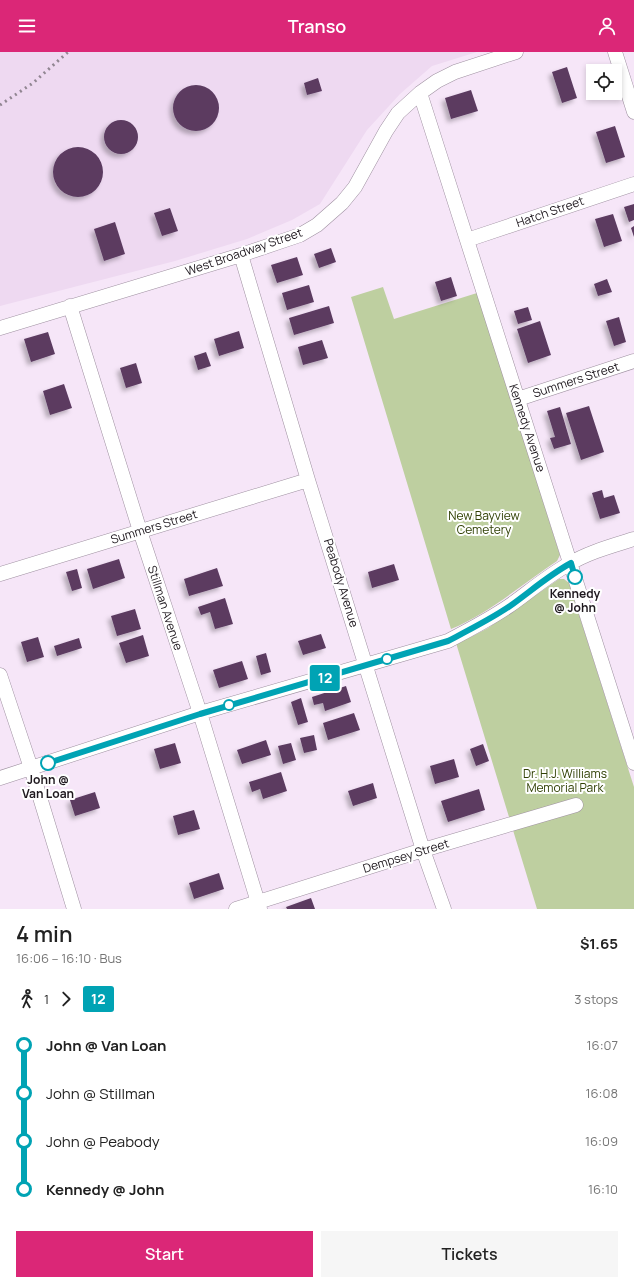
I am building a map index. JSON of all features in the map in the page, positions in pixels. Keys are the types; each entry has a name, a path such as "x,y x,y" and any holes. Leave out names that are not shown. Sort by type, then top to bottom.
{"street":[{"name":"West Broadway Street","path":"0,328 241,255 300,235 318,225 342,203 355,187 386,131 398,113 420,93 437,81 455,72 516,52"},
{"path":"615,52 634,112"},
{"name":"Kennedy Avenue","path":"420,93 571,563 628,722 634,763"},
{"name":"Hatch Street","path":"467,240 634,184"},
{"name":"Peabody Avenue","path":"241,255 308,480 423,850 444,909"},
{"name":"Stillman Avenue","path":"70,306 140,531 200,714 259,906"},
{"name":"Summers Street","path":"518,399 634,361"},
{"name":"Summers Street","path":"0,574 308,480"},
{"path":"0,778 200,714 448,641 479,625 510,606 552,574 571,563 603,548 634,538"},
{"path":"0,674 31,768 74,909"},
{"name":"Dempsey Street","path":"236,909 259,906 423,850 576,805"}],"shaded area":[{"path":"0,52 477,52 432,66 400,94 367,130 320,204 292,220 247,239 175,261 0,306"}],"green space":[{"name":"New Bayview Cemetery","path":"383,287 394,319 477,293 560,555 557,561 492,607 451,629 351,297"},
{"name":"Dr. H.J. Williams Memorial Park","path":"559,579 564,579 569,583 634,787 634,909 537,909 456,643 488,628"}],"building":[{"path":"567,67 577,98 562,103 552,72"},
{"path":"318,78 322,91 307,95 304,83"},
{"path":"196,85 209,89 215,95 219,108 215,121 209,127 196,131 183,127 177,121 173,108 177,95 183,89"},
{"path":"471,90 478,111 451,119 445,98"},
{"path":"118,120 124,120 128,121 135,127 138,137 137,144 131,151 124,154 118,154 114,153 107,147 104,140 104,134 105,130 111,123"},
{"path":"615,126 625,157 606,163 596,132"},
{"path":"73,147 83,147 96,154 103,167 103,177 96,190 83,197 73,197 64,193 57,186 53,177 53,167 57,158 64,151"},
{"path":"634,204 634,220 629,222 624,207"},
{"path":"170,208 178,231 162,236 154,213"},
{"path":"613,214 622,241 604,247 595,219"},
{"path":"115,222 125,254 104,261 94,229"},
{"path":"634,226 634,237 631,228"},
{"path":"331,248 336,262 319,268 314,254"},
{"path":"297,257 303,275 277,283 271,265"},
{"path":"451,277 457,296 441,301 435,282"},
{"path":"607,279 612,292 598,296 594,284"},
{"path":"309,285 314,302 287,310 282,293"},
{"path":"329,306 334,323 294,335 289,318"},
{"path":"528,307 532,320 518,324 514,311"},
{"path":"619,317 626,342 614,346 606,321"},
{"path":"540,321 551,355 528,363 517,329"},
{"path":"239,331 244,348 219,356 214,339"},
{"path":"48,332 55,354 31,362 24,339"},
{"path":"322,340 328,358 303,365 298,347"},
{"path":"206,352 211,366 198,370 194,356"},
{"path":"136,363 142,383 126,388 120,368"},
{"path":"64,384 72,408 50,415 43,391"},
{"path":"589,406 604,452 581,460 566,413"},
{"path":"560,407 571,444 554,449 550,438 555,437 547,411"},
{"path":"602,490 604,498 614,495 620,513 600,519 592,493"},
{"path":"119,559 125,578 93,589 87,569"},
{"path":"394,564 399,580 372,588 368,572"},
{"path":"217,568 223,586 189,596 184,579"},
{"path":"77,569 82,588 72,591 66,572"},
{"path":"225,598 233,624 215,629 210,612 201,615 198,607"},
{"path":"135,609 141,629 117,636 111,616"},
{"path":"321,634 326,648 303,655 298,641"},
{"path":"143,635 149,656 126,663 119,643"},
{"path":"38,637 44,657 27,662 21,642"},
{"path":"79,638 82,648 57,656 54,646"},
{"path":"266,653 271,672 261,675 256,656"},
{"path":"242,661 248,679 219,688 213,670"},
{"path":"346,686 351,702 325,711 323,703 314,705 312,697"},
{"path":"301,698 308,722 298,725 291,702"},
{"path":"354,713 360,730 328,740 323,723"},
{"path":"314,735 317,750 304,753 300,738"},
{"path":"266,740 271,755 242,764 237,750"},
{"path":"175,743 181,763 160,769 154,749"},
{"path":"291,743 296,760 283,764 278,746"},
{"path":"483,744 489,761 476,766 470,749"},
{"path":"454,759 459,777 435,784 430,766"},
{"path":"281,772 287,791 263,799 260,789 252,792 249,782"},
{"path":"373,783 377,798 353,806 348,791"},
{"path":"479,789 485,810 448,822 441,801"},
{"path":"95,792 100,808 75,816 70,800"},
{"path":"194,810 200,829 178,835 173,816"},
{"path":"219,873 224,889 194,899 189,883"},
{"path":"311,898 315,909 287,909 286,907"}],"railway":[{"path":"0,105 33,83 68,52"}],"bus line":[{"name":"12","path":"48,763 200,714 448,641 479,625 510,606 552,574 571,563 575,577"}],"place":[{"name":"Kennedy @ John","path":"575,577"},
{"name":"John @ Van Loan","path":"48,763"}]}
